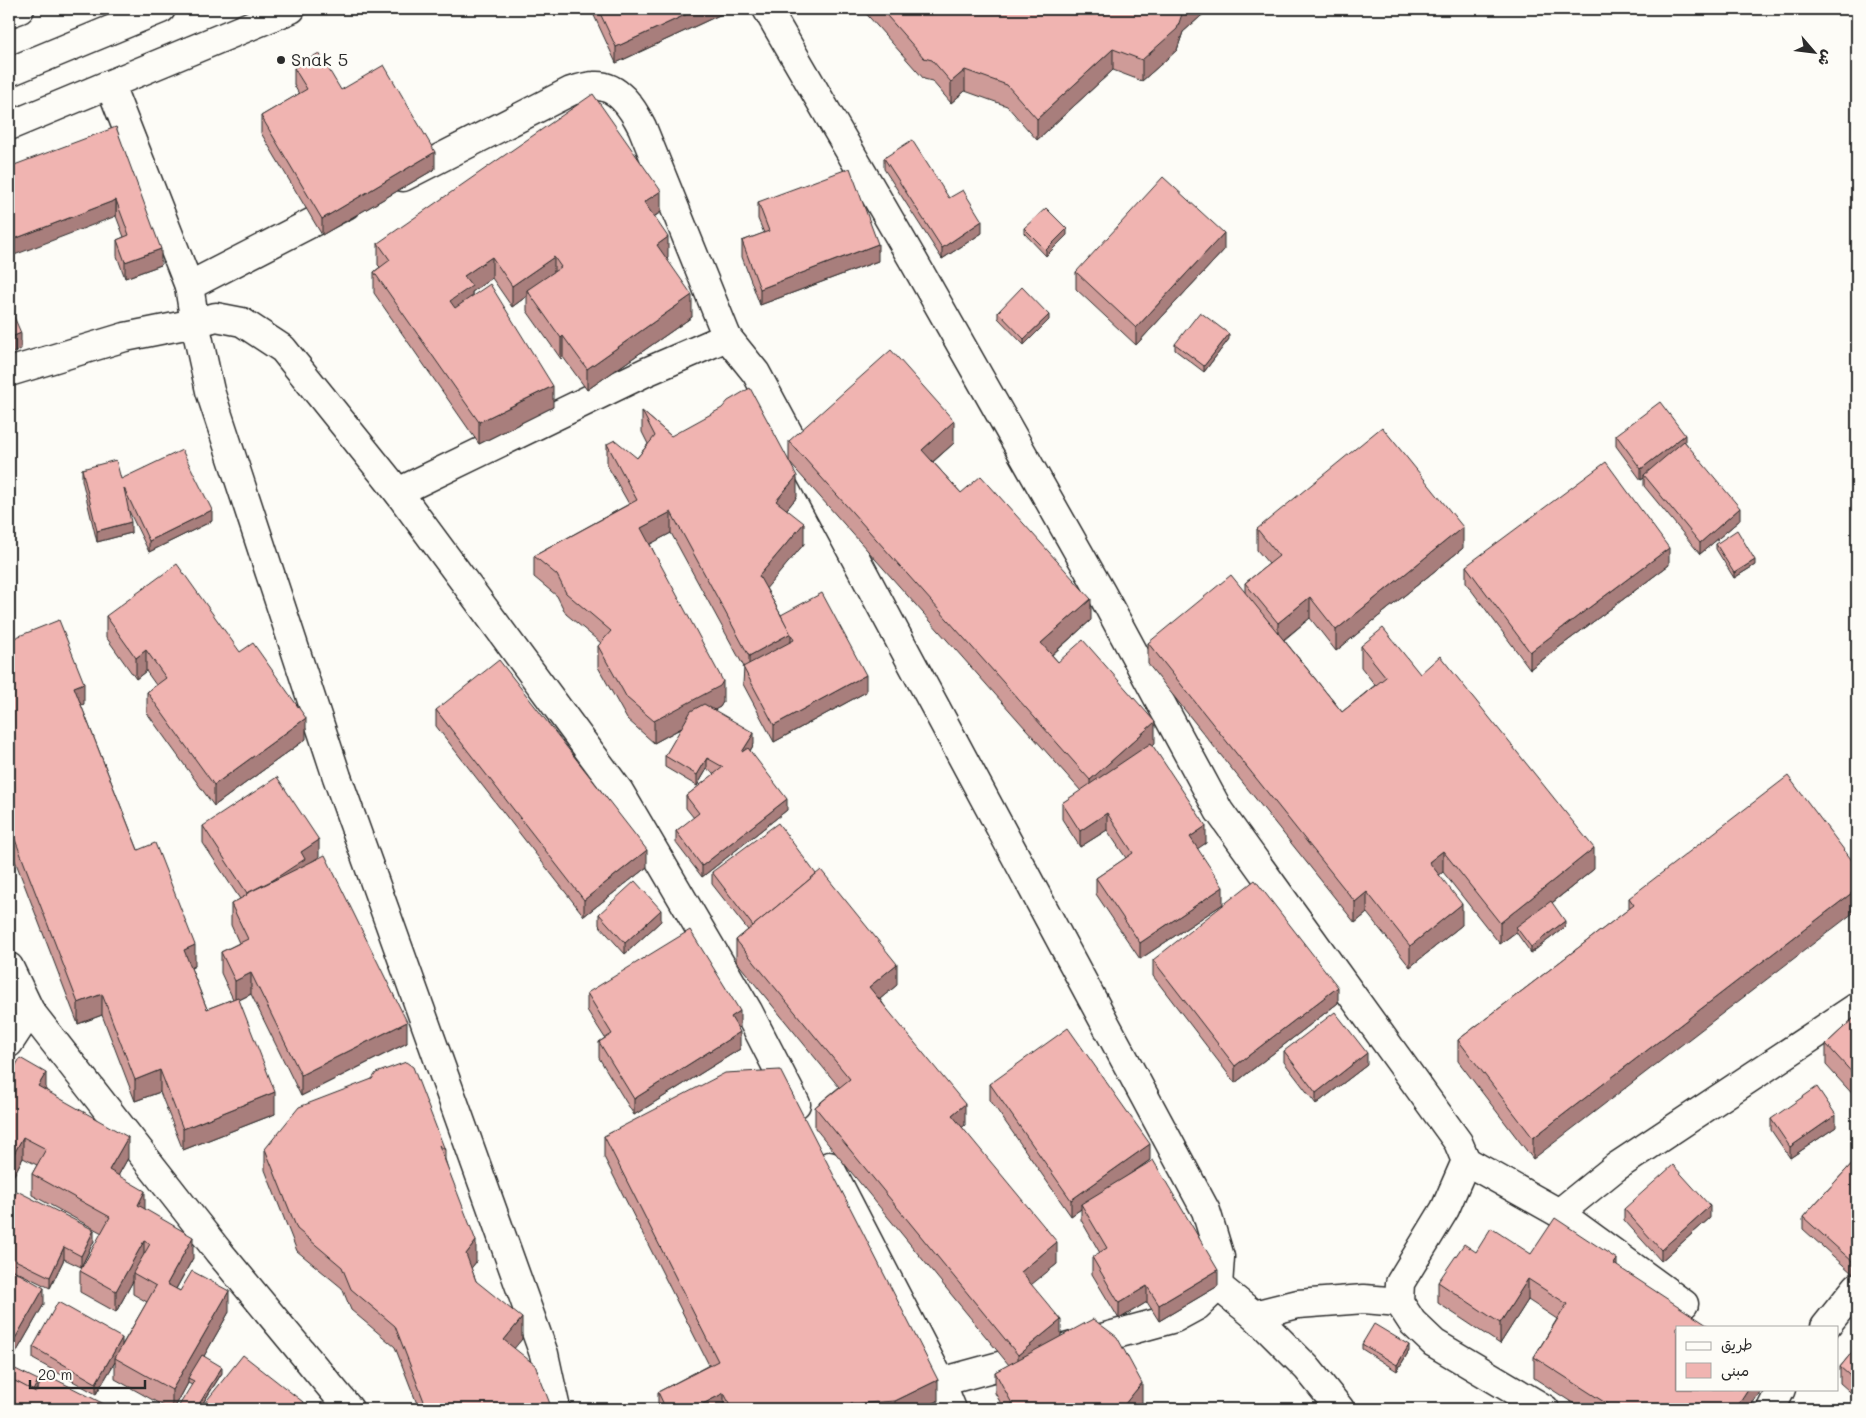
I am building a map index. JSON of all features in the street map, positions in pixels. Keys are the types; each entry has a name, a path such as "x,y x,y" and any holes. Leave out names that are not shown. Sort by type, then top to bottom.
{"street":[{"path":"9,13 20,9"},
{"path":"9,72 161,9"},
{"path":"9,126 291,9"},
{"path":"767,9 913,260 1092,577 1219,811 1458,1142 1466,1161 1559,1213 1684,1304"},
{"path":"110,85 189,286 210,391 337,777 544,1354 556,1409"},
{"path":"189,286 571,91 596,86 611,89 633,109 726,337 756,372 1206,1211 1220,1257 1218,1286 1197,1306 1175,1318 941,1382"},
{"path":"9,372 125,338 216,317 242,322 283,349 398,492 619,791 748,1011 941,1382 952,1409"},
{"path":"398,492 662,364 726,337"},
{"path":"9,967 30,1011 218,1250 348,1409"},
{"path":"1559,1213 1616,1168 1857,1007"},
{"path":"9,1043 30,1011"},
{"path":"1466,1161 1445,1209 1400,1283 1399,1302 1412,1322 1434,1343 1545,1409"},
{"path":"1218,1286 1254,1315 1307,1368 1340,1409"},
{"path":"1826,1326 1857,1287"},
{"path":"1254,1315 1305,1303 1364,1299 1399,1302"},
{"path":"1771,1409 1780,1390"}],"building":[{"path":"598,9 698,9 616,47"},
{"path":"881,9 1185,9 1177,29 1142,60 1113,49 1037,119 1007,85 965,70 951,82 932,60 924,58"},
{"path":"319,53 341,90 384,65 435,152 322,219 261,116 307,89 294,68"},
{"path":"593,94 661,191 644,202 668,237 657,245 692,295 587,369 563,336 561,338 527,290 561,267 554,257 512,286 492,257 464,276 472,286 450,301 455,308 490,284 553,386 479,422 374,272 390,260 378,243"},
{"path":"116,127 161,249 125,262 117,240 129,235 116,200 9,241 9,167"},
{"path":"912,140 949,198 963,190 982,221 942,248 884,158"},
{"path":"850,168 878,244 760,289 742,241 769,231 758,202"},
{"path":"1163,177 1224,233 1136,328 1076,272"},
{"path":"1046,208 1067,229 1046,250 1024,228"},
{"path":"1022,287 1049,315 1024,339 998,312"},
{"path":"9,305 21,333 9,338"},
{"path":"1200,312 1229,334 1204,366 1175,344"},
{"path":"891,350 954,421 922,450 961,493 981,476 1091,599 1041,643 1058,662 1083,640 1155,722 1090,780 789,441"},
{"path":"750,388 797,476 776,501 804,523 759,576 791,633 749,656 671,512 641,528 723,681 720,686 654,721 627,698 598,646 611,631 566,593 557,575 534,556 637,500 607,444 615,440 637,458 655,436 642,411 671,436 722,408 728,401"},
{"path":"1660,402 1685,435 1641,469 1616,435"},
{"path":"1382,427 1463,527 1336,630 1310,597 1278,623 1245,583 1279,556 1257,529"},
{"path":"1684,441 1740,508 1700,543 1644,475"},
{"path":"182,450 212,510 149,541 124,488 131,522 97,531 82,469 116,460 121,479"},
{"path":"1606,462 1669,548 1530,652 1466,566"},
{"path":"1737,530 1755,560 1734,573 1716,544"},
{"path":"177,564 240,652 253,643 306,718 214,785 147,692 166,678 146,650 136,658 106,616"},
{"path":"1231,575 1342,712 1386,677 1361,646 1383,628 1420,674 1440,656 1594,848 1500,923 1443,851 1429,862 1462,904 1410,946 1367,892 1355,902 1148,643"},
{"path":"822,593 866,675 774,725 743,667 794,640 781,615"},
{"path":"59,620 84,683 74,687 138,850 155,843 195,945 184,950 207,1009 238,997 275,1092 183,1129 160,1070 135,1080 102,994 78,1003 9,824 9,640"},
{"path":"499,660 647,850 584,900 436,710"},
{"path":"704,704 754,733 742,752 748,748 787,799 702,866 676,831 699,813 686,796 723,767 707,758 697,775 665,756 691,711"},
{"path":"1151,743 1206,826 1190,837 1223,887 1140,943 1096,878 1133,853 1107,813 1080,831 1062,803"},
{"path":"1788,776 1857,867 1857,889 1533,1138 1458,1040 1634,905 1629,898"},
{"path":"277,777 319,840 301,852 305,859 273,880 247,893 203,826"},
{"path":"778,823 816,874 753,926 712,872"},
{"path":"325,855 407,1022 301,1075 251,973 235,981 221,952 248,939 231,904 246,894"},
{"path":"821,870 897,964 869,987 965,1104 952,1115 1057,1242 1021,1272 1061,1320 1018,1355 815,1107 850,1079 736,940"},
{"path":"1255,880 1338,987 1235,1066 1153,960"},
{"path":"635,881 661,910 625,943 599,914"},
{"path":"1551,901 1565,921 1531,947 1516,927"},
{"path":"690,930 740,1011 731,1017 740,1032 634,1099 599,1042 612,1034 587,993"},
{"path":"1335,1012 1367,1053 1316,1093 1284,1051"},
{"path":"1857,1015 1857,1078 1826,1044"},
{"path":"1068,1028 1150,1144 1071,1200 990,1084"},
{"path":"20,1058 46,1073 38,1086 128,1137 109,1170 145,1191 138,1205 193,1237 167,1284 180,1291 192,1271 229,1291 172,1390 115,1358 156,1286 133,1273 150,1244 144,1241 116,1291 80,1271 110,1217 32,1174 46,1149 23,1137 9,1163 9,1078"},
{"path":"406,1062 413,1067 445,1150 439,1145 476,1241 466,1254 476,1281 522,1318 504,1340 535,1365 552,1409 427,1409 395,1326 351,1289 342,1267 297,1229 265,1149 299,1107 372,1079 376,1073"},
{"path":"780,1070 938,1380 895,1401 851,1404 851,1409 732,1409 724,1393 693,1409 666,1409 658,1392 718,1361 604,1136 725,1073"},
{"path":"1817,1087 1836,1115 1790,1147 1771,1119"},
{"path":"1857,1158 1857,1258 1853,1262 1803,1217"},
{"path":"1153,1160 1218,1270 1159,1305 1147,1286 1119,1303 1092,1257 1107,1248 1081,1204"},
{"path":"1673,1165 1710,1206 1661,1250 1624,1209"},
{"path":"9,1191 14,1194 9,1204"},
{"path":"17,1191 94,1230 81,1256 64,1247 50,1277 9,1257 9,1207"},
{"path":"1555,1218 1617,1259 1614,1264 1708,1326 1676,1326 1676,1390 1747,1390 1735,1409 1615,1409 1534,1357 1567,1304 1528,1279 1500,1323 1438,1282 1464,1244 1476,1252 1491,1228 1531,1254"},
{"path":"9,1268 44,1288 9,1349"},
{"path":"58,1302 122,1338 96,1383 33,1347"},
{"path":"1093,1319 1117,1337 1142,1383 1124,1405 1127,1409 1015,1409 995,1372"},
{"path":"1374,1324 1409,1345 1397,1365 1362,1344"},
{"path":"1857,1346 1857,1382 1840,1367"},
{"path":"202,1355 222,1367 196,1409 177,1409 194,1381 188,1378"},
{"path":"243,1355 312,1409 200,1409"},
{"path":"9,1366 38,1380 33,1391 9,1378"},
{"path":"45,1374 104,1404 101,1409 9,1409 9,1378 36,1392"}],"place":[{"name":"Snak 5","path":"281,60"}]}
